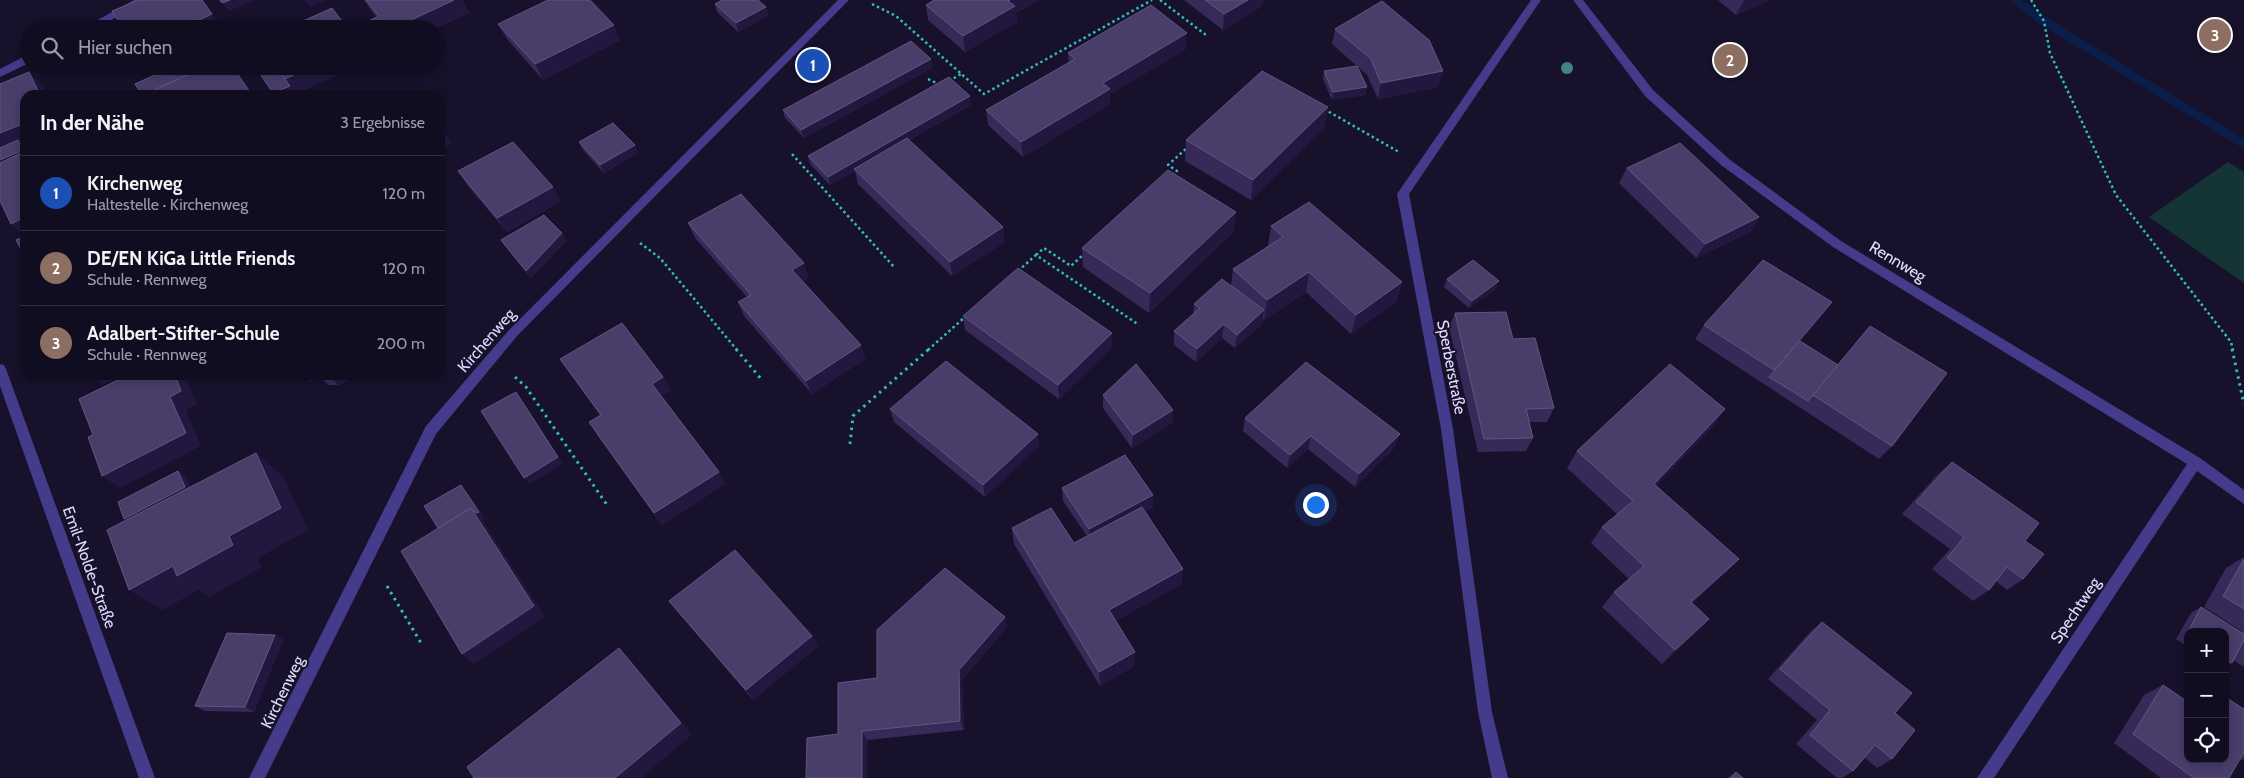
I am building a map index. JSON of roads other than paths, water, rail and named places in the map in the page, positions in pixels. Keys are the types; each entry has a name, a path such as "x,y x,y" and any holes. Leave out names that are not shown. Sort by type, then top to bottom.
{"street":[{"path":"103,20 142,0"},
{"name":"Kirchenweg","path":"258,778 431,430 513,332 844,0"},
{"name":"Sperberstraße","path":"1500,778 1485,712 1447,429 1403,194 1536,0"},
{"name":"Rennweg","path":"1578,0 1649,93 1725,162 1838,244 2195,462 2244,498"},
{"path":"0,73 20,63"},
{"name":"Emil-Nolde-Straße","path":"0,369 147,778"},
{"name":"Spechtweg","path":"1985,778 2195,462"}],"waterway":[{"path":"2015,0 2044,21 2244,145"}],"place":[{"name":"Adalbert-Stifter-Schule","path":"2215,35"},
{"name":"DE/EN KiGa Little Friends","path":"1730,60"},
{"name":"Kirchenweg","path":"813,65"}]}
